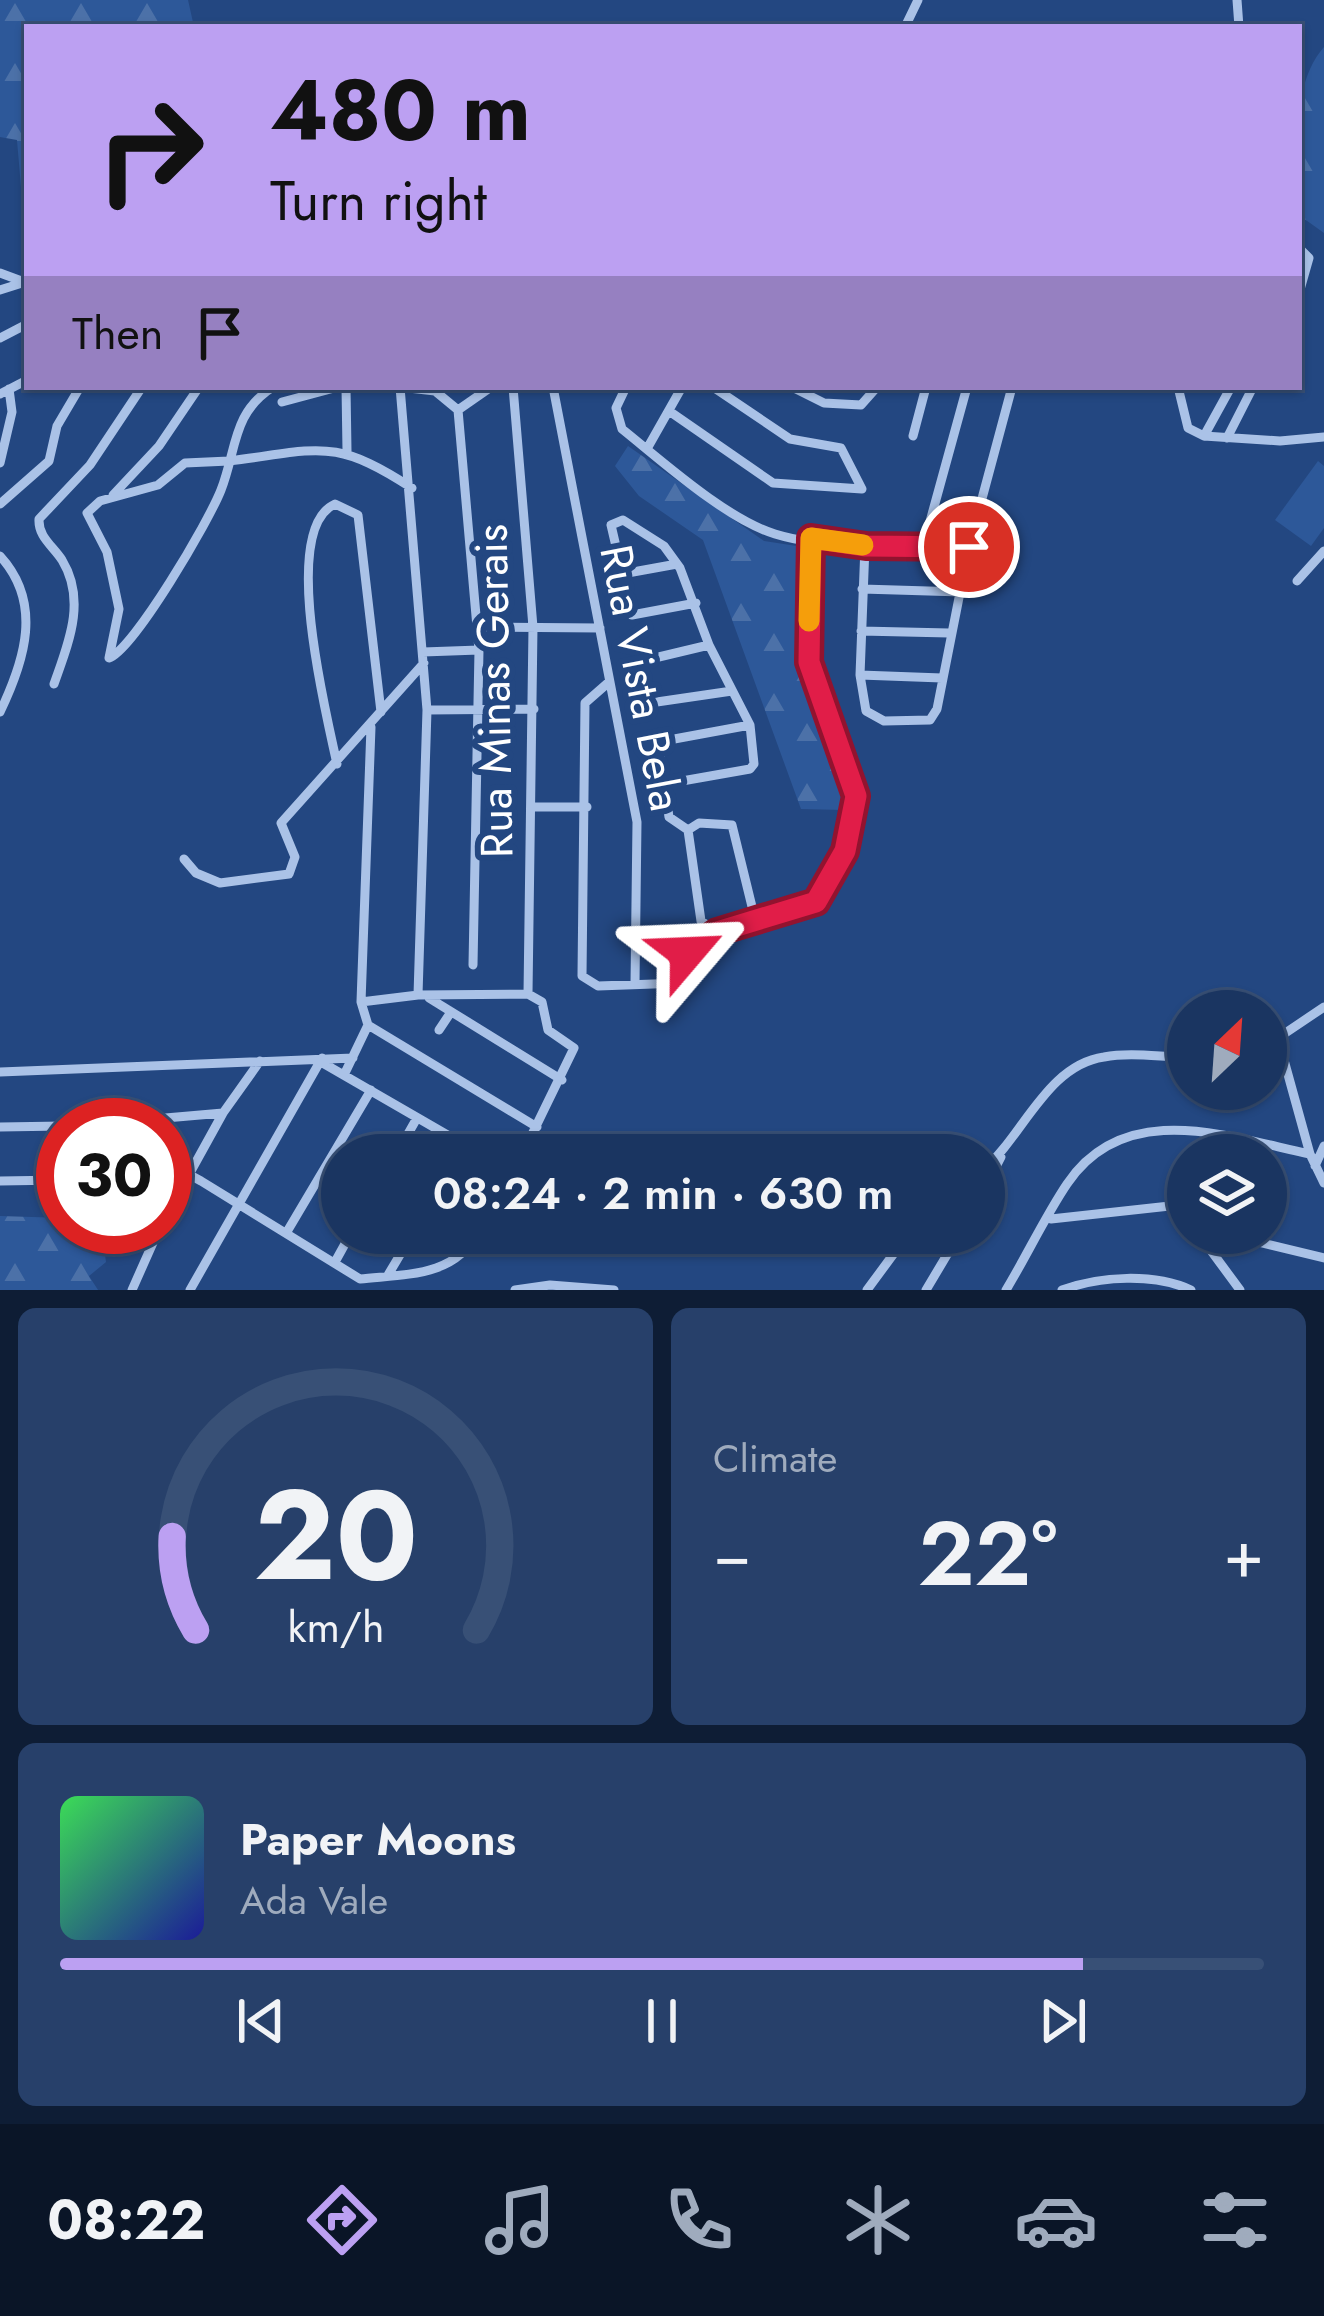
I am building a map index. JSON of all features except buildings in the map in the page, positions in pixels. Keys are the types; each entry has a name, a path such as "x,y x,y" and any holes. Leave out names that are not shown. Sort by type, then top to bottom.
{"street":[{"path":"1302,251 1309,258 1302,282"},
{"path":"0,503 49,461 63,412 78,390"},
{"path":"54,684 75,616 66,569 39,530 39,519 90,465 140,390"},
{"path":"112,497 159,446 197,390"},
{"path":"270,390 240,419 229,461 213,506 124,646 108,657 119,609 107,552 87,513 92,505 158,485 185,463 229,461 346,451 384,467 412,488"},
{"path":"282,402 330,390"},
{"path":"342,390 346,451"},
{"path":"400,390 427,710 422,995"},
{"path":"426,390 435,391 458,410 478,627 472,965"},
{"path":"458,410 487,390"},
{"name":"Rua Minas Gerais","path":"513,390 533,627 527,994"},
{"name":"Rua Vista Bela","path":"554,390 637,823 635,983"},
{"path":"625,390 616,408 617,422 738,516 778,536 866,546 969,547"},
{"path":"648,447 680,390"},
{"path":"668,411 773,483 862,489 841,448 790,439 716,390"},
{"path":"798,390 824,403 861,405 874,390"},
{"path":"913,436 925,390"},
{"path":"923,547 966,390"},
{"path":"866,546 860,675 866,711 884,722 932,718 969,547 1011,390"},
{"path":"1179,390 1188,428 1204,436 1323,436"},
{"path":"1204,436 1229,390"},
{"path":"1227,438 1251,390"},
{"path":"0,464 12,412 4,391"},
{"path":"337,764 315,645 308,554 324,510 334,504 358,514 381,712"},
{"path":"665,784 750,769 754,755 750,725 709,645 696,603 677,564 664,546 622,520 611,525 632,615 696,603"},
{"path":"609,682 585,703 582,976 598,986 686,980 687,953 717,932 811,905 825,894 855,813 854,779 809,662 811,538"},
{"path":"1298,581 1324,551"},
{"path":"0,556 21,586 27,625 18,672 0,712"},
{"path":"622,574 677,564"},
{"path":"862,589 962,592"},
{"path":"478,627 600,628"},
{"path":"861,632 950,633"},
{"path":"642,661 709,645"},
{"path":"184,859 196,873 220,883 289,874 296,861 281,823 371,726 423,657 479,650"},
{"path":"860,675 943,678"},
{"path":"650,704 732,691"},
{"path":"427,710 534,709"},
{"path":"717,932 701,921 688,830 669,817 658,742 750,725"},
{"path":"344,1075 368,1025 362,1002 371,726"},
{"path":"532,807 587,807"},
{"path":"688,830 722,820 732,825 756,922"},
{"path":"362,1002 422,995 527,994 542,1002 548,1030 573,1045 562,1080 533,1134"},
{"path":"422,995 562,1080"},
{"path":"1287,1036 1324,1007"},
{"path":"440,1030 451,1012"},
{"path":"368,1025 537,1126"},
{"path":"1005,1151 1052,1087 1087,1062 1103,1057 1167,1057"},
{"path":"0,1072 353,1058"},
{"path":"321,1060 445,1134"},
{"path":"190,1290 321,1060"},
{"path":"192,1167 260,1061"},
{"path":"1287,1071 1310,1154 1324,1184"},
{"path":"288,1230 371,1090"},
{"path":"192,1116 223,1113"},
{"path":"408,1134 417,1118"},
{"path":"0,1126 36,1126"},
{"path":"1006,1290 1051,1219 1064,1188 1091,1160 1154,1130 1202,1129 1310,1154"},
{"path":"1316,1166 1324,1146"},
{"path":"192,1176 288,1230 360,1279 461,1259 464,1254"},
{"path":"0,1181 36,1180"},
{"path":"1051,1219 1167,1206"},
{"path":"1287,1249 1324,1258"},
{"path":"132,1290 148,1254"},
{"path":"334,1262 339,1254"},
{"path":"387,1276 400,1254"},
{"path":"867,1290 894,1254"},
{"path":"926,1290 947,1254"},
{"path":"1213,1254 1240,1290"},
{"path":"1062,1290 1096,1281 1153,1279 1192,1290"},
{"path":"515,1290 550,1285 614,1290"}],"green space":[{"path":"0,0 188,0 193,24 24,24 24,187 17,140 0,137"},
{"path":"1324,47 1324,233 1302,217 1302,96"},
{"path":"628,446 764,541 803,547 803,679 836,755 846,810 801,809 703,540 639,496 615,466"},
{"path":"1318,461 1324,466 1324,528 1311,546 1275,520"},
{"path":"0,1216 36,1217 36,1254 106,1254 106,1262 89,1276 98,1290 0,1290"}],"slow traffic":[{"path":"809,621 811,538 863,545"}],"route":[{"path":"687,953 717,932 816,902 828,890 845,851 855,813 855,788 809,662 811,538 866,546 969,547"}]}
